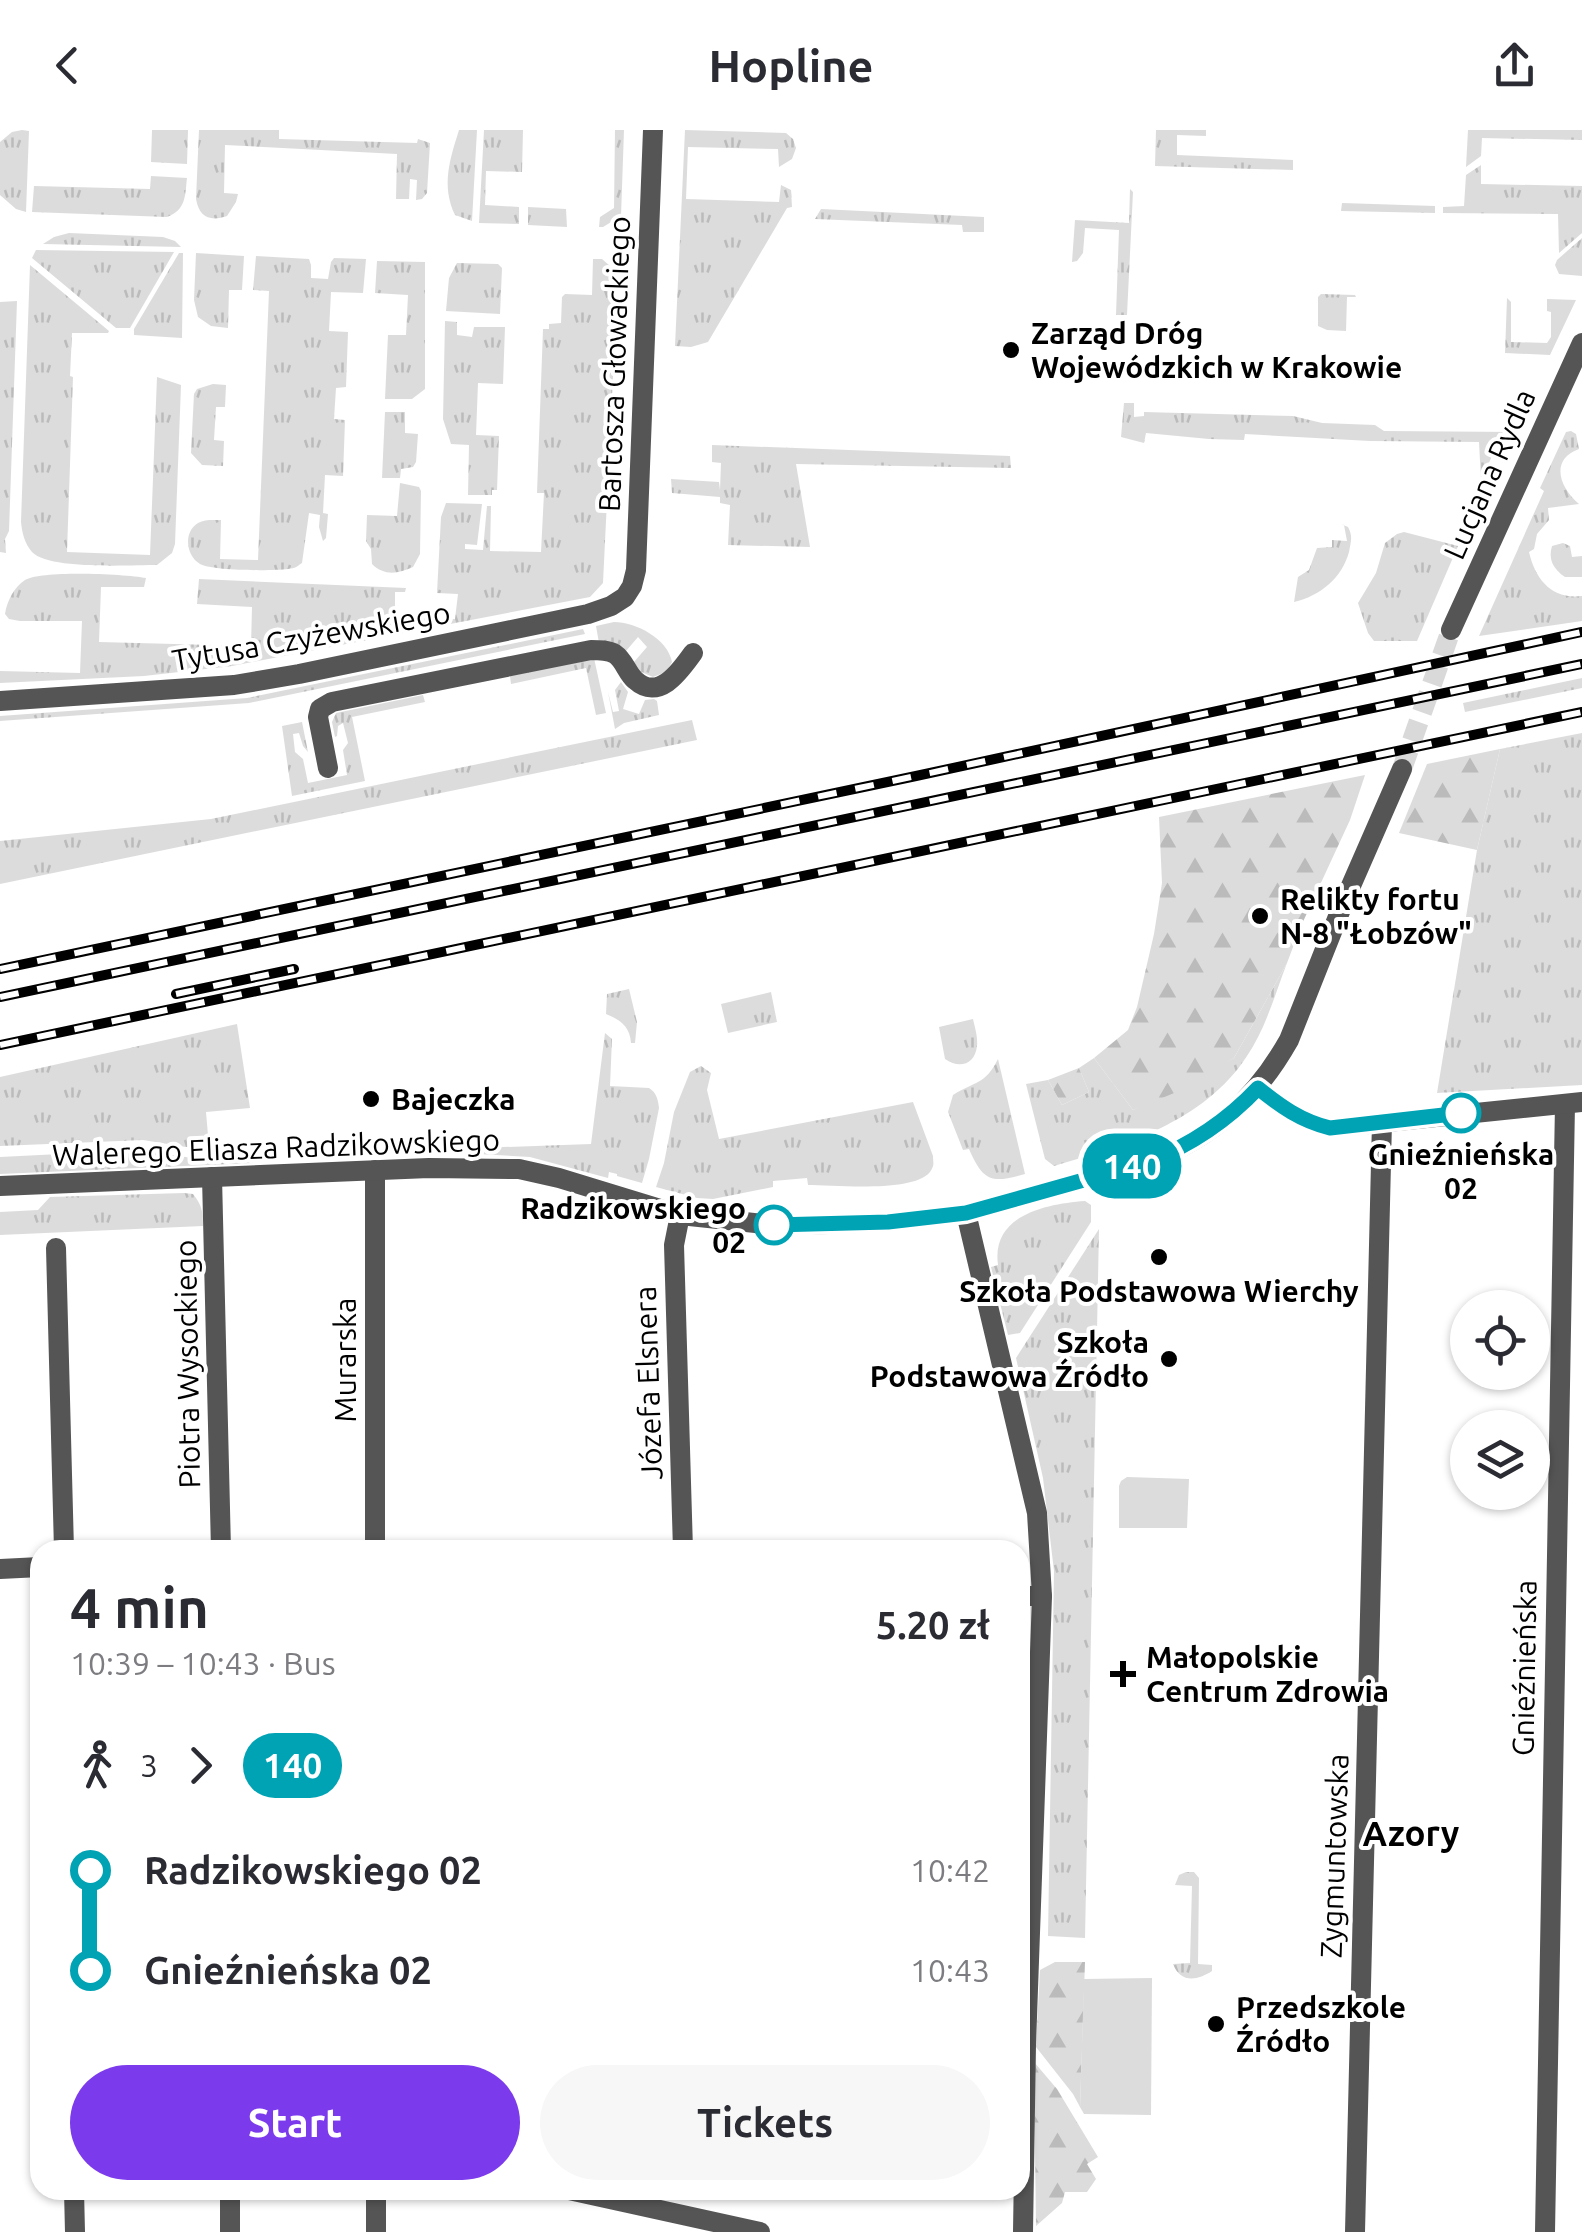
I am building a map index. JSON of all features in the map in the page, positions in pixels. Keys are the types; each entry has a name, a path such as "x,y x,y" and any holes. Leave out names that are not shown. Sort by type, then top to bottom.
{"street":[{"name":"Bartosza Głowackiego","path":"625,597 636,570 639,540 652,130"},
{"name":"Lucjana Rydla","path":"1452,630 1582,343"},
{"name":"Tytusa Czyżewskiego","path":"0,701 234,685 579,616 625,597"},
{"path":"328,768 318,717 320,709 332,702 591,650 610,652 635,681 657,687 675,677 693,653"},
{"path":"1402,769 1289,1040 1258,1088 1280,1106 1313,1124 1330,1128 1574,1103"},
{"name":"Walerego Eliasza Radzikowskiego","path":"0,1186 374,1170 520,1169 680,1214 774,1225 888,1222 966,1213 1148,1162 1202,1136 1258,1088"},
{"name":"Gnieźnieńska","path":"1545,2232 1574,1103"},
{"name":"Zygmuntowska","path":"1355,2232 1382,1122"},
{"name":"Murarska","path":"374,1170 375,1540"},
{"name":"Piotra Wysockiego","path":"212,1178 221,1540"},
{"path":"966,1213 1037,1513 1042,1596 1030,1933"},
{"name":"Józefa Elsnera","path":"680,1214 674,1245 683,1540"},
{"path":"56,1248 64,1540"},
{"path":"0,1569 30,1568"},
{"path":"1030,1596 1042,1596"},
{"path":"74,2200 74,2232"},
{"path":"230,2200 230,2232"},
{"path":"376,2200 376,2232"},
{"path":"600,2200 669,2222 760,2232"},
{"path":"1023,2232 1024,2200"}],"green space":[{"path":"152,130 188,130 187,164 151,162"},
{"path":"199,130 279,130 279,139 417,143 418,139 430,143 427,193 416,200 417,180 410,179 409,199 396,199 397,154 225,145 224,193 238,194 227,216 211,218 203,214 196,199"},
{"path":"459,130 477,130 472,221 455,215 448,193 450,162"},
{"path":"484,130 523,130 522,172 486,171 485,205 519,207 519,224 479,223"},
{"path":"615,130 624,130 621,216 599,227 600,217 614,208"},
{"path":"685,130 786,133 796,148 792,159 779,167 778,149 688,147 686,199 779,202 781,185 791,190 792,207 787,208 708,342 691,347 675,346"},
{"path":"1156,130 1206,130 1206,136 1177,135 1177,155 1293,160 1293,170 1155,166"},
{"path":"1468,130 1582,130 1582,140 1482,138 1481,156 1466,167"},
{"path":"29,131 26,212 0,195 0,142 12,132"},
{"path":"1481,165 1481,184 1582,186 1582,233 1559,253 1558,214 1443,213 1443,207 1464,206 1466,175"},
{"path":"151,176 187,178 183,202 167,217 32,212 34,186 150,189"},
{"path":"1130,189 1133,192 1127,315 1116,315 1119,230 1085,228 1083,253 1072,262 1075,220 1129,223"},
{"path":"1342,203 1435,206 1435,213 1341,211"},
{"path":"528,207 566,209 567,227 528,225"},
{"path":"821,209 984,217 984,232 963,232 962,225 815,219"},
{"path":"69,233 163,237 181,247 43,244"},
{"path":"1582,238 1582,276 1559,274 1557,260"},
{"path":"36,250 174,252 130,328 116,328 32,258"},
{"path":"179,253 183,253 182,338 134,335 134,329"},
{"path":"196,253 244,256 242,290 229,290 228,328 211,326 198,317 194,300"},
{"path":"256,256 309,259 311,278 328,279 334,258 366,259 363,293 331,292 329,331 348,332 346,387 336,388 334,419 345,420 343,476 325,475 326,538 323,541 320,515 309,513 302,563 288,569 207,566 195,560 188,544 190,532 198,523 221,520 220,559 258,560 269,291 253,290"},
{"path":"593,259 602,259 618,273 603,583 590,597 232,666 144,676 0,683 0,671 80,673 82,621 20,621 5,614 21,583 48,575 146,578 144,587 101,587 99,642 251,646 252,607 197,604 199,579 406,588 405,592 395,592 395,618 455,619 458,594 437,593 441,517 446,503 482,504 477,545 465,544 465,549 483,550 487,506 491,506 490,551 541,552 544,493 537,493 543,329 561,323 565,294 592,295"},
{"path":"377,261 425,262 425,389 412,399 385,399 388,335 406,335 408,295 375,293"},
{"path":"457,263 498,264 502,268 500,314 446,311 449,278"},
{"path":"30,265 109,331 72,333 67,552 150,555 157,377 181,385 175,544 172,553 157,565 55,562 32,552 26,542 21,522"},
{"path":"1321,294 1355,295 1347,297 1346,331 1318,326"},
{"path":"1507,298 1511,302 1511,342 1547,343 1551,337 1551,312 1547,311 1547,299 1576,300 1550,355 1505,353"},
{"path":"17,301 6,553 0,552 0,302"},
{"path":"445,321 457,322 457,335 472,337 474,327 505,327 503,384 478,383 476,435 499,436 497,490 492,490 492,495 468,495 469,445 451,444 443,419"},
{"path":"226,385 225,407 216,407 214,440 224,441 223,466 202,465 191,453 194,394 197,389"},
{"path":"1124,403 1134,403 1134,417 1144,416 1144,412 1293,416 1322,423 1375,425 1384,431 1515,432 1512,439 1499,441 1481,480 1479,442 1245,434 1244,440 1146,433 1144,443 1121,437"},
{"path":"385,412 405,412 405,433 418,434 416,462 413,467 401,469 400,478 382,478"},
{"path":"1566,432 1576,434 1579,449 1564,460 1561,475 1579,504 1548,508 1549,520 1529,552 1546,586 1562,595 1582,596 1582,621 1479,636 1544,491 1540,488"},
{"path":"712,445 1010,456 1011,468 796,464 810,547 728,545 730,505 720,503 720,497 672,493 671,479 719,482 720,490 721,463 712,462"},
{"path":"400,483 419,487 421,491 420,554 413,567 386,572 372,564 366,541 367,515 397,516"},
{"path":"1344,525 1351,539 1341,570 1321,590 1294,602 1298,577 1309,570 1317,548 1332,547 1332,540 1347,541"},
{"path":"1404,532 1458,546 1417,641 1374,641 1358,603 1376,573 1385,543"},
{"path":"1552,546 1570,546 1572,557 1582,556 1582,577 1565,577 1555,567"},
{"path":"614,622 641,629 658,639 672,662 666,672 653,677 641,672 634,662 647,647 638,637 626,651 599,643 596,626"},
{"path":"583,629 585,634 249,703 0,721 0,716 247,698"},
{"path":"594,658 606,713 596,715 586,668 511,684 510,676"},
{"path":"1582,678 1582,688 1465,712 1463,703"},
{"path":"621,682 628,692 623,709 639,714 645,700 654,699 659,715 615,729 608,692 613,712 619,711 615,690"},
{"path":"423,695 425,702 352,717 365,781 292,796 282,726 302,722 308,752 299,733 293,734 295,752 303,759 308,783 347,775 343,750 348,743 343,723 335,737 332,722 336,713"},
{"path":"692,720 697,740 0,884 0,841 211,819"},
{"path":"1582,733 1582,1085 1437,1093 1477,850 1500,749"},
{"path":"1500,749 1477,850 1399,833 1427,764"},
{"path":"1365,775 1350,820 1287,963 1234,1058 1179,1091 1133,1110 1094,1058 1128,1030 1137,1007 1162,883 1159,817"},
{"path":"1287,963 1254,1045 1209,1098 1135,1139 1054,1166 1045,1159 1026,1084 1048,1080 1062,1105 1089,1092 1079,1068 1094,1058 1133,1110 1234,1058"},
{"path":"629,989 637,1022 635,1043 631,1043 624,1025 606,1014 607,994"},
{"path":"771,992 777,1022 728,1033 721,1004"},
{"path":"973,1019 977,1043 973,1057 961,1064 945,1059 939,1027"},
{"path":"237,1024 250,1108 206,1112 209,1147 143,1140 0,1146 0,1077"},
{"path":"605,1033 612,1039 610,1086 649,1088 658,1099 642,1183 609,1172 608,1178 530,1157 448,1149 591,1144"},
{"path":"998,1059 1025,1174 1004,1179 984,1174 969,1149 963,1150 948,1112 953,1095 984,1078"},
{"path":"701,1066 711,1073 707,1090 719,1139 913,1102 933,1156 933,1168 921,1179 908,1183 808,1185 807,1178 773,1181 773,1187 713,1199 656,1187 674,1112 690,1072"},
{"path":"1079,1068 1089,1092 1062,1105 1048,1080"},
{"path":"140,1150 192,1158 255,1156 253,1163 0,1174 0,1157"},
{"path":"193,1194 198,1202 203,1226 0,1235 0,1212 38,1210 50,1197"},
{"path":"1085,1201 1091,1205 1091,1222 1020,1333 1008,1335 991,1267 998,1265 1003,1234 1024,1215 1038,1209"},
{"path":"1099,1229 1085,1938 1048,1936 1054,1571 1043,1478 1016,1358"},
{"path":"1127,1477 1189,1479 1187,1528 1119,1528 1119,1486"},
{"path":"1194,1872 1199,1878 1198,1964 1212,1965 1212,1971 1195,1978 1180,1975 1173,1964 1190,1963 1192,1886 1175,1885 1179,1875"},
{"path":"1055,1962 1085,1962 1080,2107 1036,2047 1040,1970"},
{"path":"1152,1978 1151,2115 1084,2114 1080,2107 1084,1979"},
{"path":"1034,2062 1057,2089 1098,2157 1087,2164 1096,2179 1087,2192 1065,2192 1062,2203 1036,2226"}],"tunnel":[{"path":"1402,769 1451,630"}],"railway":[{"path":"0,969 1582,632"},
{"path":"0,997 1582,664"},
{"path":"0,1045 1582,712"},
{"path":"176,994 294,969"}],"bus line":[{"name":"140","path":"774,1225 888,1222 966,1213 1148,1162 1202,1136 1258,1088 1298,1117 1330,1128 1461,1113"}],"place":[{"name":"Zarząd Dróg Wojewódzkich w Krakowie","path":"1011,350"},
{"name":"Relikty fortu N-8 \"Łobzów\"","path":"1260,916"},
{"name":"Bajeczka","path":"371,1099"},
{"name":"Gnieźnieńska 02","path":"1461,1113"},
{"name":"Radzikowskiego 02","path":"774,1225"},
{"name":"Szkoła Podstawowa Wierchy","path":"1159,1257"},
{"name":"Szkoła Podstawowa Źródło","path":"1169,1359"},
{"name":"Małopolskie Centrum Zdrowia","path":"1123,1674"},
{"name":"Przedszkole Źródło","path":"1216,2024"}],"district":[{"name":"Azory","path":"1411,1833"}]}
